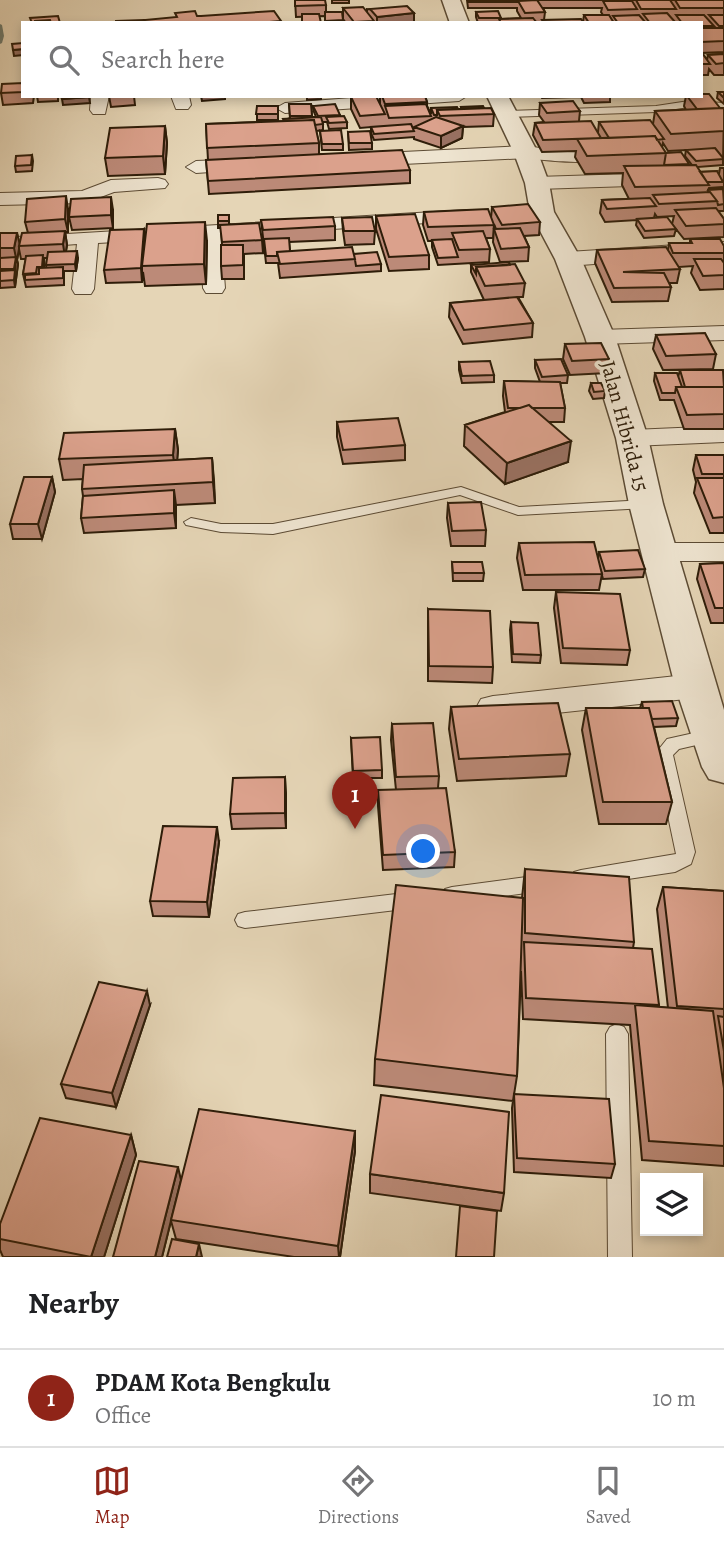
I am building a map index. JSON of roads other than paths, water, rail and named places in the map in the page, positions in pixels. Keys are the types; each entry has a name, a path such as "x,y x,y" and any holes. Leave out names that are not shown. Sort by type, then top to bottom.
{"street":[{"path":"451,0 459,21"},
{"path":"285,108 397,98"},
{"name":"Jalan Hibrida 15","path":"502,105 526,152 536,202 568,259 600,337 632,438 646,504 660,552 707,696 712,735 724,767"},
{"path":"347,160 526,152 555,156 617,154"},
{"path":"195,167 265,164"},
{"path":"536,202 724,177"},
{"path":"0,199 85,197 111,186 158,184"},
{"path":"0,244 486,215"},
{"path":"210,231 214,288"},
{"path":"83,289 88,237"},
{"path":"568,259 724,248"},
{"path":"600,337 724,333"},
{"path":"632,438 724,434"},
{"path":"660,552 724,552"},
{"path":"493,708 707,696"}],"lane":[{"path":"502,105 656,108 689,104 724,106"},
{"path":"191,522 221,528 273,529 461,491 518,511 646,504"},
{"path":"245,920 503,889 675,864 684,859 686,852 664,754 673,744 712,735"},
{"path":"617,1034 620,1257"}],"waterway":[{"path":"0,25 0,43"}],"place":[{"name":"PDAM Kota Bengkulu","path":"355,829"}]}
